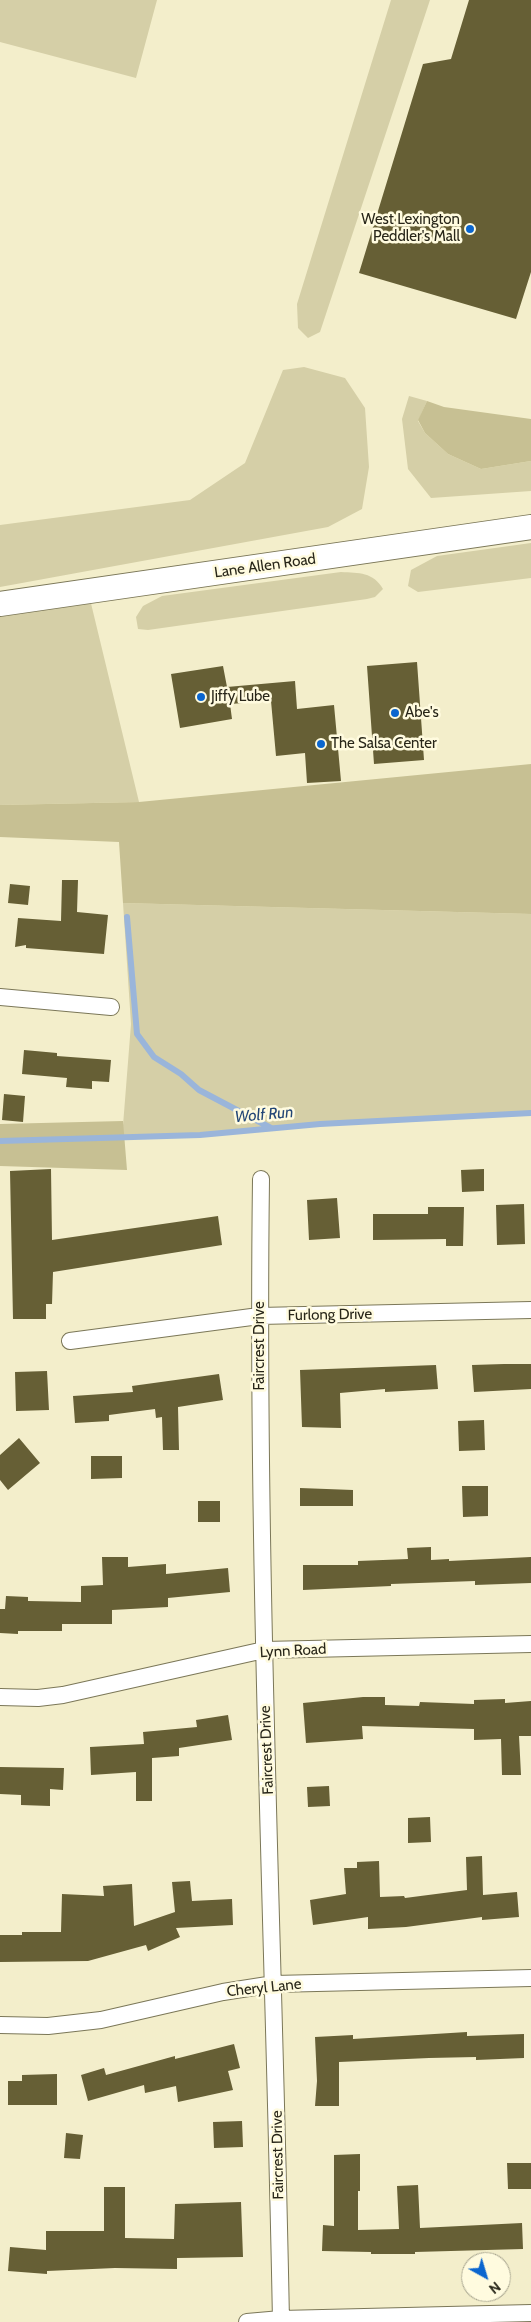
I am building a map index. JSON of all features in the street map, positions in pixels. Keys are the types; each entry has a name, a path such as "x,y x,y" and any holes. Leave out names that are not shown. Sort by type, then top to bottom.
{"main road":[{"name":"Lane Allen Road","path":"0,604 531,527"}],"street":[{"path":"0,997 112,1007"},
{"name":"Faircrest Drive","path":"261,1179 259,1316 264,1650 274,1984 281,2320"},
{"name":"Furlong Drive","path":"70,1341 259,1316 531,1310"},
{"name":"Lynn Road","path":"0,1697 38,1698 63,1695 264,1650 531,1644"},
{"name":"Cheryl Lane","path":"0,2025 48,2026 101,2020 223,1992 274,1984 531,1978"},
{"path":"247,2322 531,2313"}],"shaded area":[{"path":"0,0 157,0 136,78 0,42"},
{"path":"391,0 430,0 320,332 308,338 298,328 297,304"},
{"path":"304,367 345,378 365,408 369,467 362,509 328,527 0,587 0,525 190,500 245,463 283,370"},
{"path":"409,396 427,401 418,421 425,433 448,454 481,469 531,461 531,491 431,498 408,469 402,419"},
{"path":"427,401 444,407 531,419 531,461 481,469 448,454 425,433 418,420"},
{"path":"531,543 531,578 418,592 408,586 411,570 437,556"},
{"path":"341,572 360,573 370,576 383,589 375,597 367,599 148,630 138,629 136,617 143,606 162,596"},
{"path":"88,591 139,802 0,805 0,604"},
{"path":"531,764 531,914 123,903 119,842 0,837 0,805 139,802"},
{"path":"123,903 531,914 531,1113 122,1138 131,1024"},
{"path":"123,1121 127,1170 0,1166 0,1124"}],"building":[{"path":"469,0 531,0 531,272 516,319 359,273 423,64 451,59"},
{"name":"Abe's","path":"417,662 424,760 374,764 367,666"},
{"path":"223,666 227,687 295,681 297,709 334,705 341,781 307,783 305,753 276,756 271,701 230,704 232,719 180,728 171,674"},
{"path":"62,880 78,880 77,912 108,915 104,954 26,948 26,945 15,947 18,918 61,921"},
{"path":"10,884 30,886 28,905 8,903"},
{"path":"24,1050 57,1053 57,1056 111,1060 109,1082 92,1081 92,1089 66,1087 67,1078 22,1074"},
{"path":"4,1094 25,1096 23,1122 2,1120"},
{"path":"51,1169 52,1240 218,1216 222,1245 53,1272 52,1304 46,1304 46,1319 13,1319 10,1171"},
{"path":"484,1169 484,1191 462,1192 461,1170"},
{"path":"337,1198 340,1238 309,1240 307,1200"},
{"path":"524,1204 525,1244 497,1245 496,1205"},
{"path":"428,1207 464,1207 463,1246 446,1246 446,1239 373,1240 373,1214 428,1214"},
{"path":"531,1364 531,1389 474,1392 472,1365"},
{"path":"436,1365 438,1389 385,1392 385,1389 340,1393 341,1428 302,1427 300,1370"},
{"path":"47,1371 49,1410 16,1411 15,1372"},
{"path":"219,1374 223,1400 178,1407 179,1450 163,1450 162,1417 156,1418 155,1409 109,1415 109,1421 75,1423 73,1396 133,1392 132,1386"},
{"path":"484,1420 485,1450 459,1451 458,1421"},
{"path":"19,1438 40,1463 8,1490 0,1480 0,1455"},
{"path":"91,1456 122,1456 122,1478 91,1479"},
{"path":"462,1486 488,1486 488,1516 463,1517"},
{"path":"300,1488 353,1490 353,1506 300,1506"},
{"path":"198,1501 220,1501 220,1522 198,1522"},
{"path":"431,1547 431,1560 449,1559 449,1561 531,1557 531,1583 475,1585 475,1581 303,1590 303,1565 358,1565 358,1561 408,1559 407,1548"},
{"path":"102,1557 128,1557 128,1567 166,1564 166,1574 228,1568 230,1592 168,1598 168,1607 112,1610 112,1624 62,1624 62,1631 18,1631 18,1634 0,1633 0,1609 5,1609 6,1596 28,1597 28,1601 81,1602 81,1586 103,1585"},
{"path":"363,1697 385,1697 385,1705 419,1706 420,1702 474,1704 474,1700 505,1699 505,1703 531,1701 531,1736 519,1736 521,1775 502,1775 501,1739 474,1740 474,1729 362,1726 363,1739 306,1743 303,1703"},
{"path":"228,1715 232,1740 179,1748 179,1756 152,1758 152,1801 136,1801 136,1772 91,1775 90,1747 144,1744 143,1732 197,1727 196,1720"},
{"path":"0,1767 64,1768 63,1790 50,1789 50,1806 21,1805 21,1795 0,1794"},
{"path":"329,1786 330,1806 308,1807 307,1787"},
{"path":"430,1817 431,1842 408,1843 408,1818"},
{"path":"482,1856 483,1895 517,1892 519,1917 482,1920 482,1917 406,1927 368,1929 368,1917 313,1925 310,1900 346,1894 344,1868 357,1868 357,1862 379,1861 380,1897 404,1896 405,1898 467,1890 466,1857"},
{"path":"190,1881 192,1901 232,1899 233,1925 176,1928 180,1937 148,1951 146,1945 88,1961 0,1962 0,1935 22,1935 22,1932 61,1932 62,1894 104,1896 103,1886 132,1884 134,1926 175,1912 172,1882"},
{"path":"467,2032 467,2036 524,2034 524,2058 476,2060 476,2057 429,2058 339,2062 339,2106 315,2106 317,2081 315,2037 353,2035 353,2039"},
{"path":"234,2044 240,2068 228,2071 233,2090 178,2102 176,2086 145,2093 144,2085 88,2101 81,2075 104,2068 106,2075 175,2056 175,2059"},
{"path":"57,2074 57,2105 8,2105 8,2081 22,2081 22,2075"},
{"path":"242,2121 243,2147 214,2148 213,2122"},
{"path":"66,2133 83,2135 80,2159 64,2158"},
{"path":"360,2154 358,2230 399,2229 397,2186 418,2185 420,2228 522,2223 523,2249 415,2252 415,2254 322,2251 323,2225 334,2226 334,2155"},
{"path":"507,2163 531,2163 531,2189 508,2189"},
{"path":"104,2187 125,2187 125,2238 174,2239 175,2204 241,2202 243,2257 177,2258 177,2269 115,2268 47,2271 47,2274 8,2271 10,2247 46,2250 46,2231 104,2231"}],"waterway":[{"path":"127,917 137,1034 154,1057 181,1074 199,1090 271,1128"},
{"name":"Wolf Run","path":"0,1141 200,1135 320,1124 531,1113"}],"place":[{"name":"West Lexington Peddler's Mall","path":"470,229"},
{"name":"Jiffy Lube","path":"201,697"},
{"name":"Abe's","path":"395,713"},
{"name":"The Salsa Center","path":"321,744"}]}
